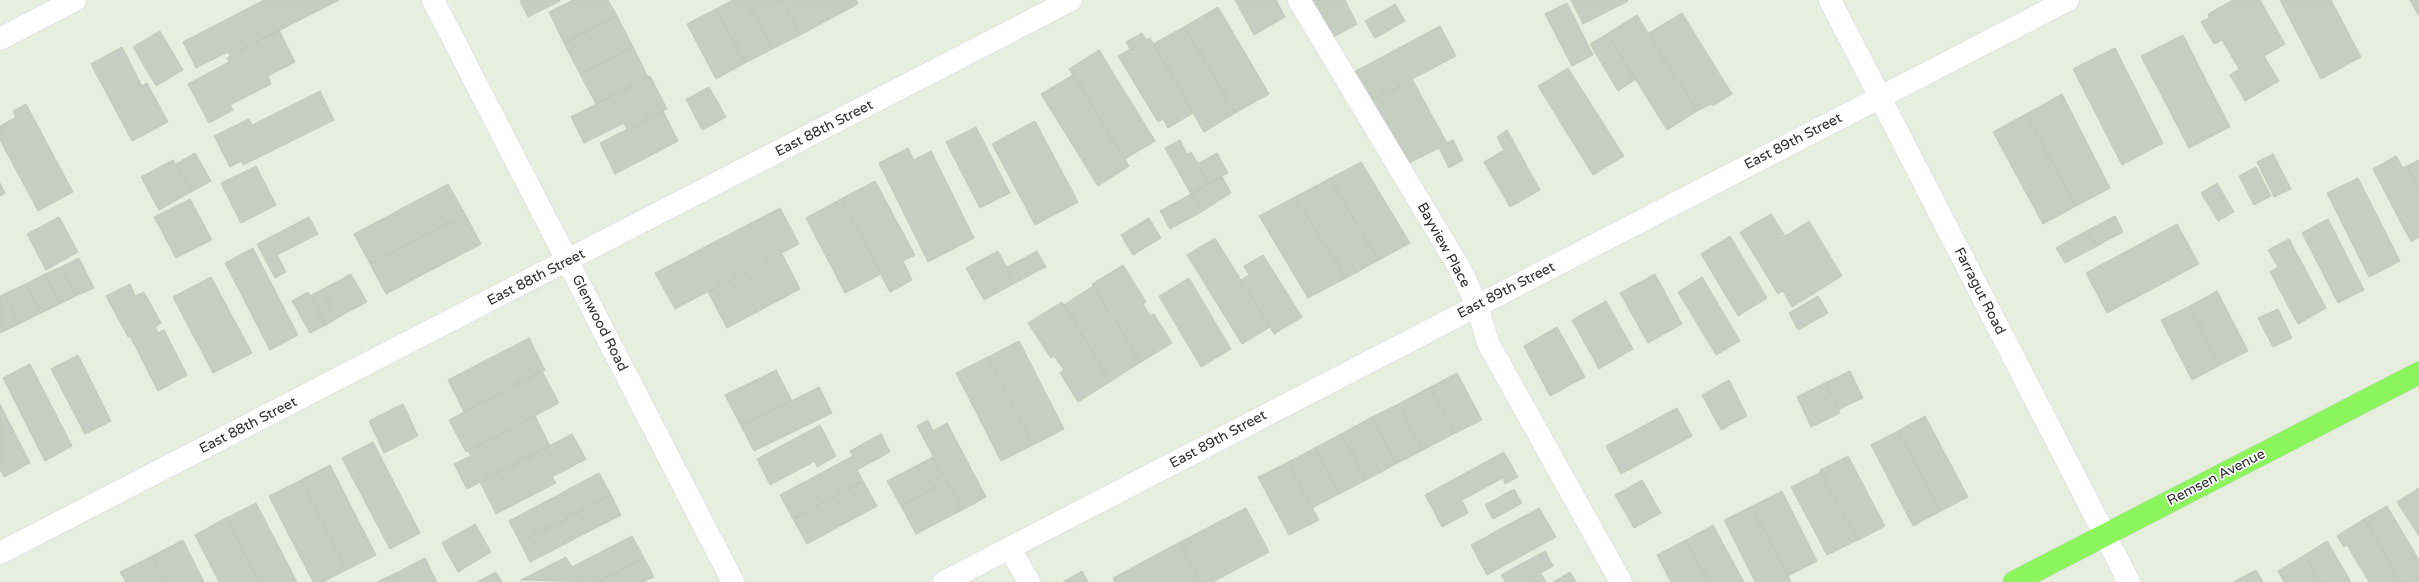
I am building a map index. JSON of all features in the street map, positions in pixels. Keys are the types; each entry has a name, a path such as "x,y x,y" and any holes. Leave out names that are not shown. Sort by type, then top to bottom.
{"main road":[{"name":"Remsen Avenue","path":"2014,582 2419,373"}],"street":[{"path":"0,39 75,0"},
{"name":"Glenwood Road","path":"433,0 733,582"},
{"name":"East 88th Street","path":"0,553 1071,0"},
{"name":"Bayview Place","path":"1299,0 1460,269 1477,305 1488,343 1622,582"},
{"name":"Farragut Road","path":"1830,0 2129,582"},
{"name":"East 89th Street","path":"944,582 2068,0"},
{"path":"1010,549 1029,582"}],"building":[{"path":"264,0 339,0 230,56 228,52 196,68 183,42"},
{"path":"573,0 608,0 617,16 564,43 549,12"},
{"path":"733,0 747,0 772,49 745,63 716,9"},
{"path":"747,0 782,0 800,35 772,49"},
{"path":"782,0 818,0 828,20 800,35"},
{"path":"818,0 856,0 858,4 828,20"},
{"path":"1235,0 1276,0 1285,17 1254,35"},
{"path":"1306,0 1345,0 1357,24 1330,39"},
{"path":"1571,0 1627,0 1628,1 1583,24"},
{"path":"2233,0 2260,0 2285,44 2264,56 2279,81 2245,101 2230,75 2239,69 2222,40 2214,44 2201,22 2209,18 2208,14"},
{"path":"2280,0 2331,0 2361,57 2321,79"},
{"path":"2410,0 2419,0 2419,16"},
{"path":"520,1 560,1 528,17"},
{"path":"1567,3 1593,55 1572,66 1545,14"},
{"path":"1395,4 1405,21 1375,38 1365,21"},
{"path":"1218,7 1269,94 1235,113 1184,27"},
{"path":"716,9 745,63 716,79 687,24"},
{"path":"1682,13 1732,94 1713,106 1711,104 1697,111 1649,33"},
{"path":"1637,15 1697,111 1667,130 1607,34"},
{"path":"617,16 633,47 580,74 564,43"},
{"path":"1440,26 1456,56 1370,101 1354,72"},
{"path":"1184,27 1235,113 1204,132 1153,44"},
{"path":"279,30 295,62 268,76 271,84 230,105 233,110 209,123 188,84 229,62 227,58"},
{"path":"160,31 183,70 156,86 133,47"},
{"path":"1142,33 1146,40 1150,38 1193,113 1168,128 1163,119 1158,122 1118,56 1130,49 1126,42"},
{"path":"1607,34 1636,79 1618,91 1590,44"},
{"path":"2183,35 2230,127 2189,148 2141,56"},
{"path":"122,47 142,86 147,83 168,122 132,141 91,64"},
{"path":"633,47 648,77 596,104 580,74"},
{"path":"2115,48 2163,143 2122,165 2073,69"},
{"path":"1099,50 1155,141 1125,159 1069,69"},
{"path":"1568,68 1624,156 1593,175 1538,86"},
{"path":"1073,75 1129,166 1098,186 1041,94"},
{"path":"650,76 667,109 627,130 624,123 584,143 571,117"},
{"path":"1412,79 1447,143 1453,140 1463,160 1449,168 1439,148 1407,164 1370,101"},
{"path":"709,87 726,117 702,130 686,99"},
{"path":"320,91 334,120 243,165 241,161 230,167 214,136 249,119 252,125"},
{"path":"2062,94 2110,188 2076,206 2026,114"},
{"path":"26,104 73,192 38,211 0,140 0,126 16,117 13,111"},
{"path":"663,111 678,141 615,174 600,143"},
{"path":"2026,114 2076,206 2043,224 1993,132"},
{"path":"1035,121 1078,202 1035,225 992,144"},
{"path":"976,127 1010,193 980,208 946,142"},
{"path":"1507,130 1540,190 1510,207 1484,162 1504,150 1497,137"},
{"path":"1180,140 1187,154 1191,152 1209,183 1191,194 1165,148"},
{"path":"908,148 914,160 931,151 974,238 928,262 879,163"},
{"path":"195,153 211,181 191,192 176,164"},
{"path":"1217,153 1228,173 1209,183 1197,164"},
{"path":"2273,154 2291,189 2274,197 2257,162"},
{"path":"2396,156 2403,168 2407,166 2419,189 2419,237 2411,242 2373,169"},
{"path":"173,160 191,192 159,210 141,177"},
{"path":"2419,160 2419,189 2407,166"},
{"path":"1361,162 1410,243 1379,260 1329,179"},
{"path":"256,166 276,205 241,223 221,183"},
{"path":"2256,167 2271,196 2254,205 2239,176"},
{"path":"1222,176 1231,193 1201,212 1191,194"},
{"path":"2358,178 2400,261 2369,277 2327,193"},
{"path":"1329,179 1379,260 1346,278 1295,197"},
{"path":"875,181 915,255 903,261 912,280 890,292 841,199"},
{"path":"0,183 5,193 0,196"},
{"path":"2217,183 2234,212 2218,221 2201,193"},
{"path":"448,184 465,214 370,264 354,234"},
{"path":"1191,194 1201,212 1170,229 1160,211"},
{"path":"1295,197 1346,278 1308,298 1259,216"},
{"path":"190,199 212,240 176,258 154,217"},
{"path":"841,199 881,274 845,293 806,218"},
{"path":"780,208 799,244 675,309 655,273"},
{"path":"465,214 481,244 386,294 370,264"},
{"path":"1771,214 1785,236 1809,221 1842,276 1792,307 1783,291 1778,294 1740,232"},
{"path":"2115,216 2123,232 2097,246 2088,230"},
{"path":"59,217 78,252 46,270 27,234"},
{"path":"309,217 318,234 277,255 286,272 275,278 257,244"},
{"path":"1149,218 1161,238 1133,255 1121,235"},
{"path":"2328,219 2364,290 2338,303 2302,233"},
{"path":"2177,224 2199,264 2107,313 2086,273"},
{"path":"2088,230 2097,246 2065,263 2056,248"},
{"path":"1730,236 1767,298 1738,316 1701,254"},
{"path":"1215,238 1270,327 1242,344 1187,255"},
{"path":"2289,239 2326,308 2298,324 2270,272 2278,267 2268,250"},
{"path":"253,248 298,335 270,350 225,263"},
{"path":"998,251 1015,283 984,300 966,268"},
{"path":"1037,251 1046,267 1015,283 1007,267"},
{"path":"782,254 800,289 727,328 708,292"},
{"path":"1263,255 1302,317 1274,334 1241,280 1249,275 1244,266"},
{"path":"79,258 94,288 76,296 61,267"},
{"path":"1123,265 1146,302 1143,304 1150,316 1154,314 1172,343 1141,362 1092,284"},
{"path":"61,267 76,296 60,304 45,274"},
{"path":"45,274 60,304 41,313 26,284"},
{"path":"351,274 367,302 337,318 321,290"},
{"path":"1655,274 1682,324 1648,343 1620,293"},
{"path":"211,277 252,353 213,373 173,297"},
{"path":"1702,277 1740,341 1716,355 1678,292"},
{"path":"1189,278 1231,349 1201,367 1159,296"},
{"path":"26,284 41,313 19,324 4,294"},
{"path":"130,284 135,296 144,292 161,323 155,327 158,333 164,330 187,375 158,391 130,336 128,337 106,296"},
{"path":"1093,286 1141,362 1111,381 1064,305"},
{"path":"321,290 337,318 326,325 310,296"},
{"path":"2217,291 2248,351 2220,365 2190,306"},
{"path":"308,292 326,325 310,333 292,301"},
{"path":"4,294 19,324 0,333 0,296"},
{"path":"1818,296 1828,313 1798,330 1789,313"},
{"path":"1606,301 1633,349 1599,369 1572,320"},
{"path":"1062,302 1111,381 1078,402 1060,373 1064,370 1054,356 1051,358 1028,323"},
{"path":"2190,306 2220,365 2192,380 2161,320"},
{"path":"2278,309 2292,338 2273,347 2258,318"},
{"path":"1557,327 1585,377 1550,396 1524,346"},
{"path":"529,338 545,370 464,412 448,380"},
{"path":"1019,341 1064,429 1033,445 988,357"},
{"path":"78,355 111,421 85,434 51,369"},
{"path":"988,357 1033,445 1001,461 956,373"},
{"path":"30,364 72,446 45,461 3,378"},
{"path":"776,370 792,401 741,426 725,395"},
{"path":"542,371 559,403 466,452 449,420"},
{"path":"1850,371 1863,398 1839,409 1825,383"},
{"path":"1457,373 1482,420 1455,433 1430,387"},
{"path":"1729,380 1747,416 1721,430 1702,395"},
{"path":"1825,383 1840,413 1811,427 1797,397"},
{"path":"819,387 832,413 754,451 741,426"},
{"path":"1430,387 1455,433 1423,450 1399,404"},
{"path":"0,404 30,463 4,477 0,470"},
{"path":"403,404 418,436 384,453 369,421"},
{"path":"1399,404 1423,450 1396,464 1372,417"},
{"path":"1677,408 1692,436 1621,474 1606,446"},
{"path":"535,416 550,446 467,489 454,464 471,456 468,451"},
{"path":"1925,416 1968,497 1941,511 1898,431"},
{"path":"1372,417 1396,464 1366,480 1341,434"},
{"path":"928,420 933,431 947,423 986,497 962,510 917,426"},
{"path":"820,425 836,456 817,467 815,461 770,485 757,459"},
{"path":"1898,431 1941,511 1913,526 1871,445"},
{"path":"572,434 586,459 552,477 556,483 496,514 480,482"},
{"path":"881,434 890,452 857,470 863,481 793,519 780,495 853,456 850,451"},
{"path":"1341,434 1366,480 1339,494 1315,448"},
{"path":"373,442 420,533 390,549 342,458"},
{"path":"1315,448 1339,494 1312,508 1288,462"},
{"path":"1504,452 1518,477 1505,484 1503,478 1462,500 1468,513 1442,527 1425,495"},
{"path":"1848,456 1885,526 1857,541 1820,470"},
{"path":"933,457 947,481 901,506 887,481"},
{"path":"1288,462 1319,520 1289,535 1258,477"},
{"path":"330,465 376,555 346,570 301,480"},
{"path":"1821,472 1857,540 1827,555 1791,487"},
{"path":"599,473 611,495 520,542 509,521"},
{"path":"301,480 346,570 323,582 313,582 269,496"},
{"path":"1642,480 1661,513 1634,528 1615,495"},
{"path":"863,481 877,506 807,544 793,519"},
{"path":"947,481 962,510 916,534 901,506"},
{"path":"2419,488 2419,536 2397,502"},
{"path":"1514,489 1522,503 1493,519 1485,505"},
{"path":"1782,491 1817,561 1788,576 1752,506"},
{"path":"611,495 621,515 530,562 520,542"},
{"path":"256,503 297,582 259,582 226,518"},
{"path":"1752,506 1791,582 1755,582 1724,520"},
{"path":"2387,506 2419,560 2419,582 2401,582 2364,519"},
{"path":"1246,508 1269,552 1213,582 1201,582 1180,542"},
{"path":"1539,508 1556,537 1487,575 1471,545"},
{"path":"226,518 259,582 219,582 195,535"},
{"path":"2364,519 2401,582 2369,582 2347,545 2344,547 2337,536"},
{"path":"475,524 491,552 458,572 442,543"},
{"path":"1713,525 1744,582 1708,582 1686,540"},
{"path":"632,536 644,558 597,582 521,580 566,557 572,567"},
{"path":"183,540 204,582 165,582 152,556"},
{"path":"1686,540 1708,582 1671,582 1657,555"},
{"path":"2327,541 2351,582 2321,582 2305,555"},
{"path":"1180,542 1201,582 1115,582 1113,578"},
{"path":"1545,551 1553,566 1525,582 1505,582 1501,575"},
{"path":"2305,555 2321,582 2284,582 2278,571"},
{"path":"152,556 165,582 126,582 120,572"},
{"path":"425,558 437,582 400,582 396,573"},
{"path":"644,558 654,577 643,582 597,582"},
{"path":"2256,570 2263,582 2233,582"},
{"path":"1082,571 1088,582 1063,582"},
{"path":"496,572 502,582 477,582"},
{"path":"1570,572 1576,582 1553,582"},
{"path":"396,573 400,582 377,582"},
{"path":"1541,574 1546,582 1537,582 1534,578"},
{"path":"1534,578 1537,582 1527,582"}]}
